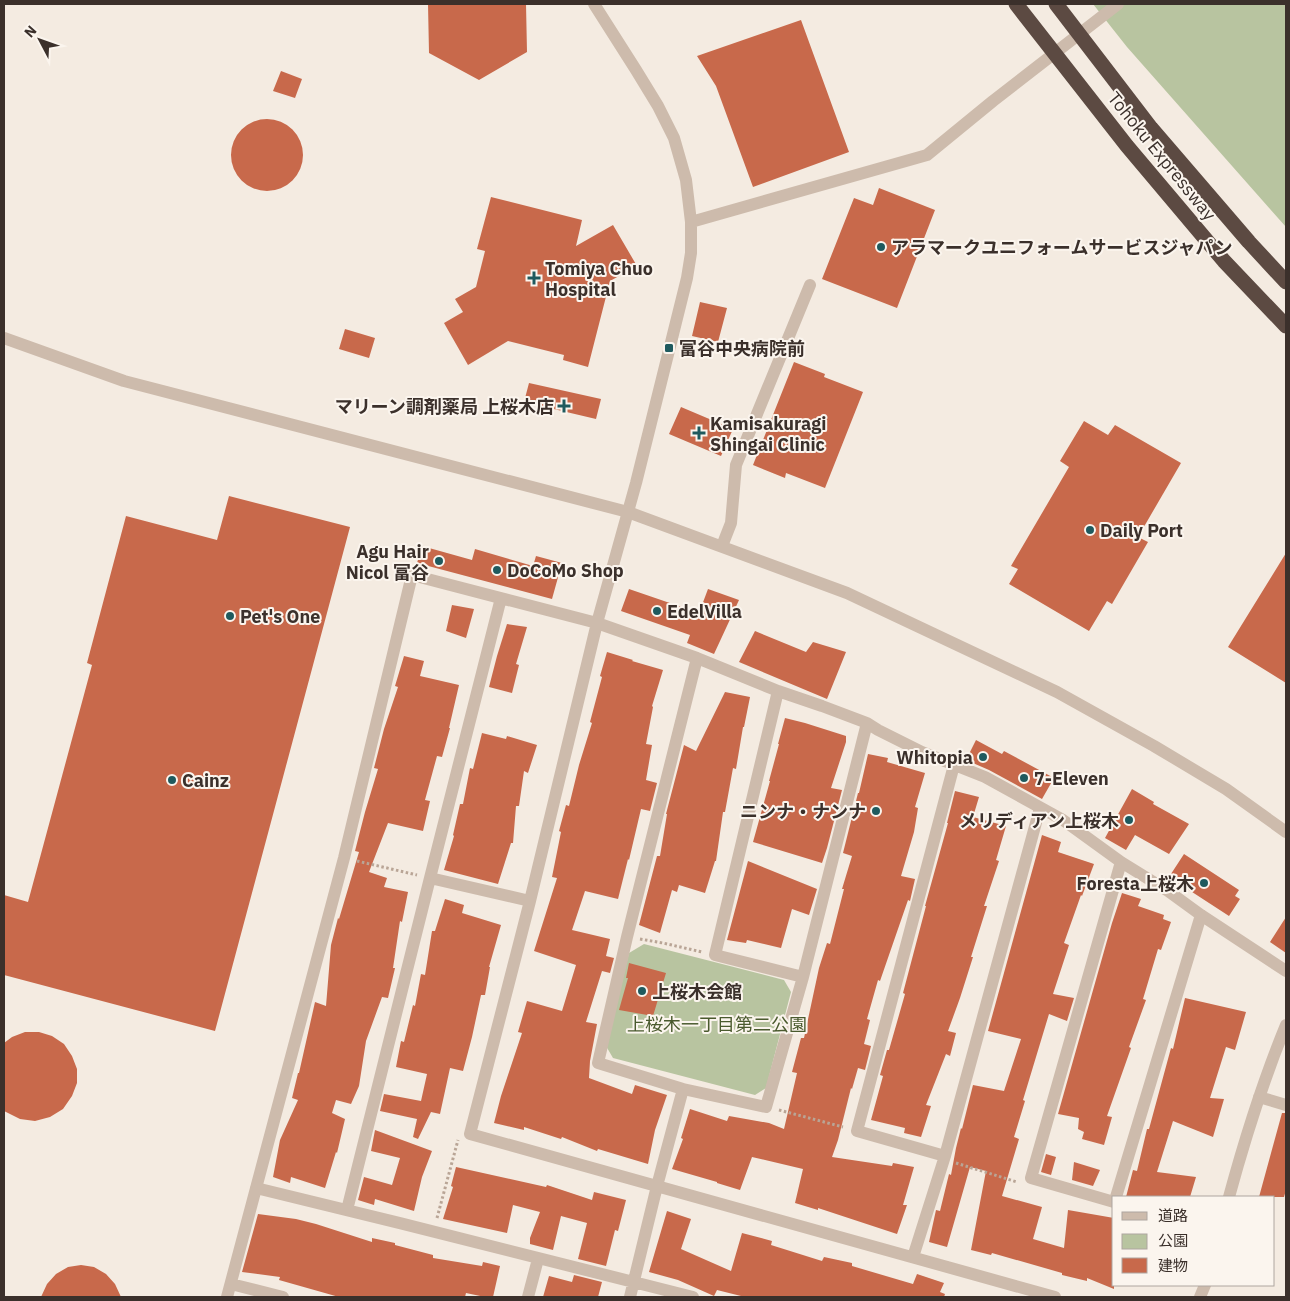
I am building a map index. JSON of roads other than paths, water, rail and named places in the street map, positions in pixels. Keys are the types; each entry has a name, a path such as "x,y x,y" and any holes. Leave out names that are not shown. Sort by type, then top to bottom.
{"highway":[{"name":"Tohoku Expressway","path":"1016,4 1127,146 1224,261 1286,326"},
{"name":"Tohoku Expressway","path":"1056,4 1151,128 1248,242 1286,282"}],"street":[{"path":"594,4 650,92 674,138 686,180 691,222 691,253 687,278 628,512 597,623 530,901 470,1134 1055,1297"},
{"path":"691,222 927,155 1118,4"},
{"path":"722,546 730,522 736,465 810,285"},
{"path":"4,338 124,381 628,512 847,593 1058,692 1226,789 1286,832"},
{"path":"228,1297 344,858 412,575 597,623 697,658 778,691 867,723 922,752 985,777 1063,820 1121,862 1168,891 1286,971"},
{"path":"347,1210 500,598"},
{"path":"697,658 627,937 598,1063 683,1089 766,1107 803,977 867,723"},
{"path":"778,691 715,955 803,977"},
{"path":"945,1156 857,1131 954,765"},
{"path":"913,1257 945,1156 1040,808"},
{"path":"1112,1201 1031,1178 1121,862"},
{"path":"430,878 530,901"},
{"path":"1116,1196 1202,915"},
{"path":"1229,1196 1246,1136 1270,1064 1286,1025"},
{"path":"630,1297 683,1089"},
{"path":"1259,1097 1286,1105"},
{"path":"256,1188 693,1297"},
{"path":"528,1297 538,1259"},
{"path":"231,1284 284,1297"}],"place":[{"name":"アラマークユニフォームサービスジャパン","path":"881,247"},
{"name":"Tomiya Chuo Hospital","path":"534,278"},
{"name":"富谷中央病院前","path":"669,348"},
{"name":"マリーン調剤薬局 上桜木店","path":"564,406"},
{"name":"Kamisakuragi Shingai Clinic","path":"699,433"},
{"name":"Daily Port","path":"1090,530"},
{"name":"Agu Hair Nicol 富谷","path":"439,561"},
{"name":"DoCoMo Shop","path":"497,570"},
{"name":"EdelVilla","path":"657,611"},
{"name":"Pet's One","path":"230,616"},
{"name":"Whitopia","path":"983,757"},
{"name":"7-Eleven","path":"1024,778"},
{"name":"Cainz","path":"172,780"},
{"name":"ニンナ・ナンナ","path":"876,811"},
{"name":"メリディアン上桜木","path":"1129,820"},
{"name":"Foresta上桜木","path":"1204,883"},
{"name":"上桜木会館","path":"642,991"}],"park label":[{"name":"上桜木一丁目第二公園","path":"717,1024"}]}
